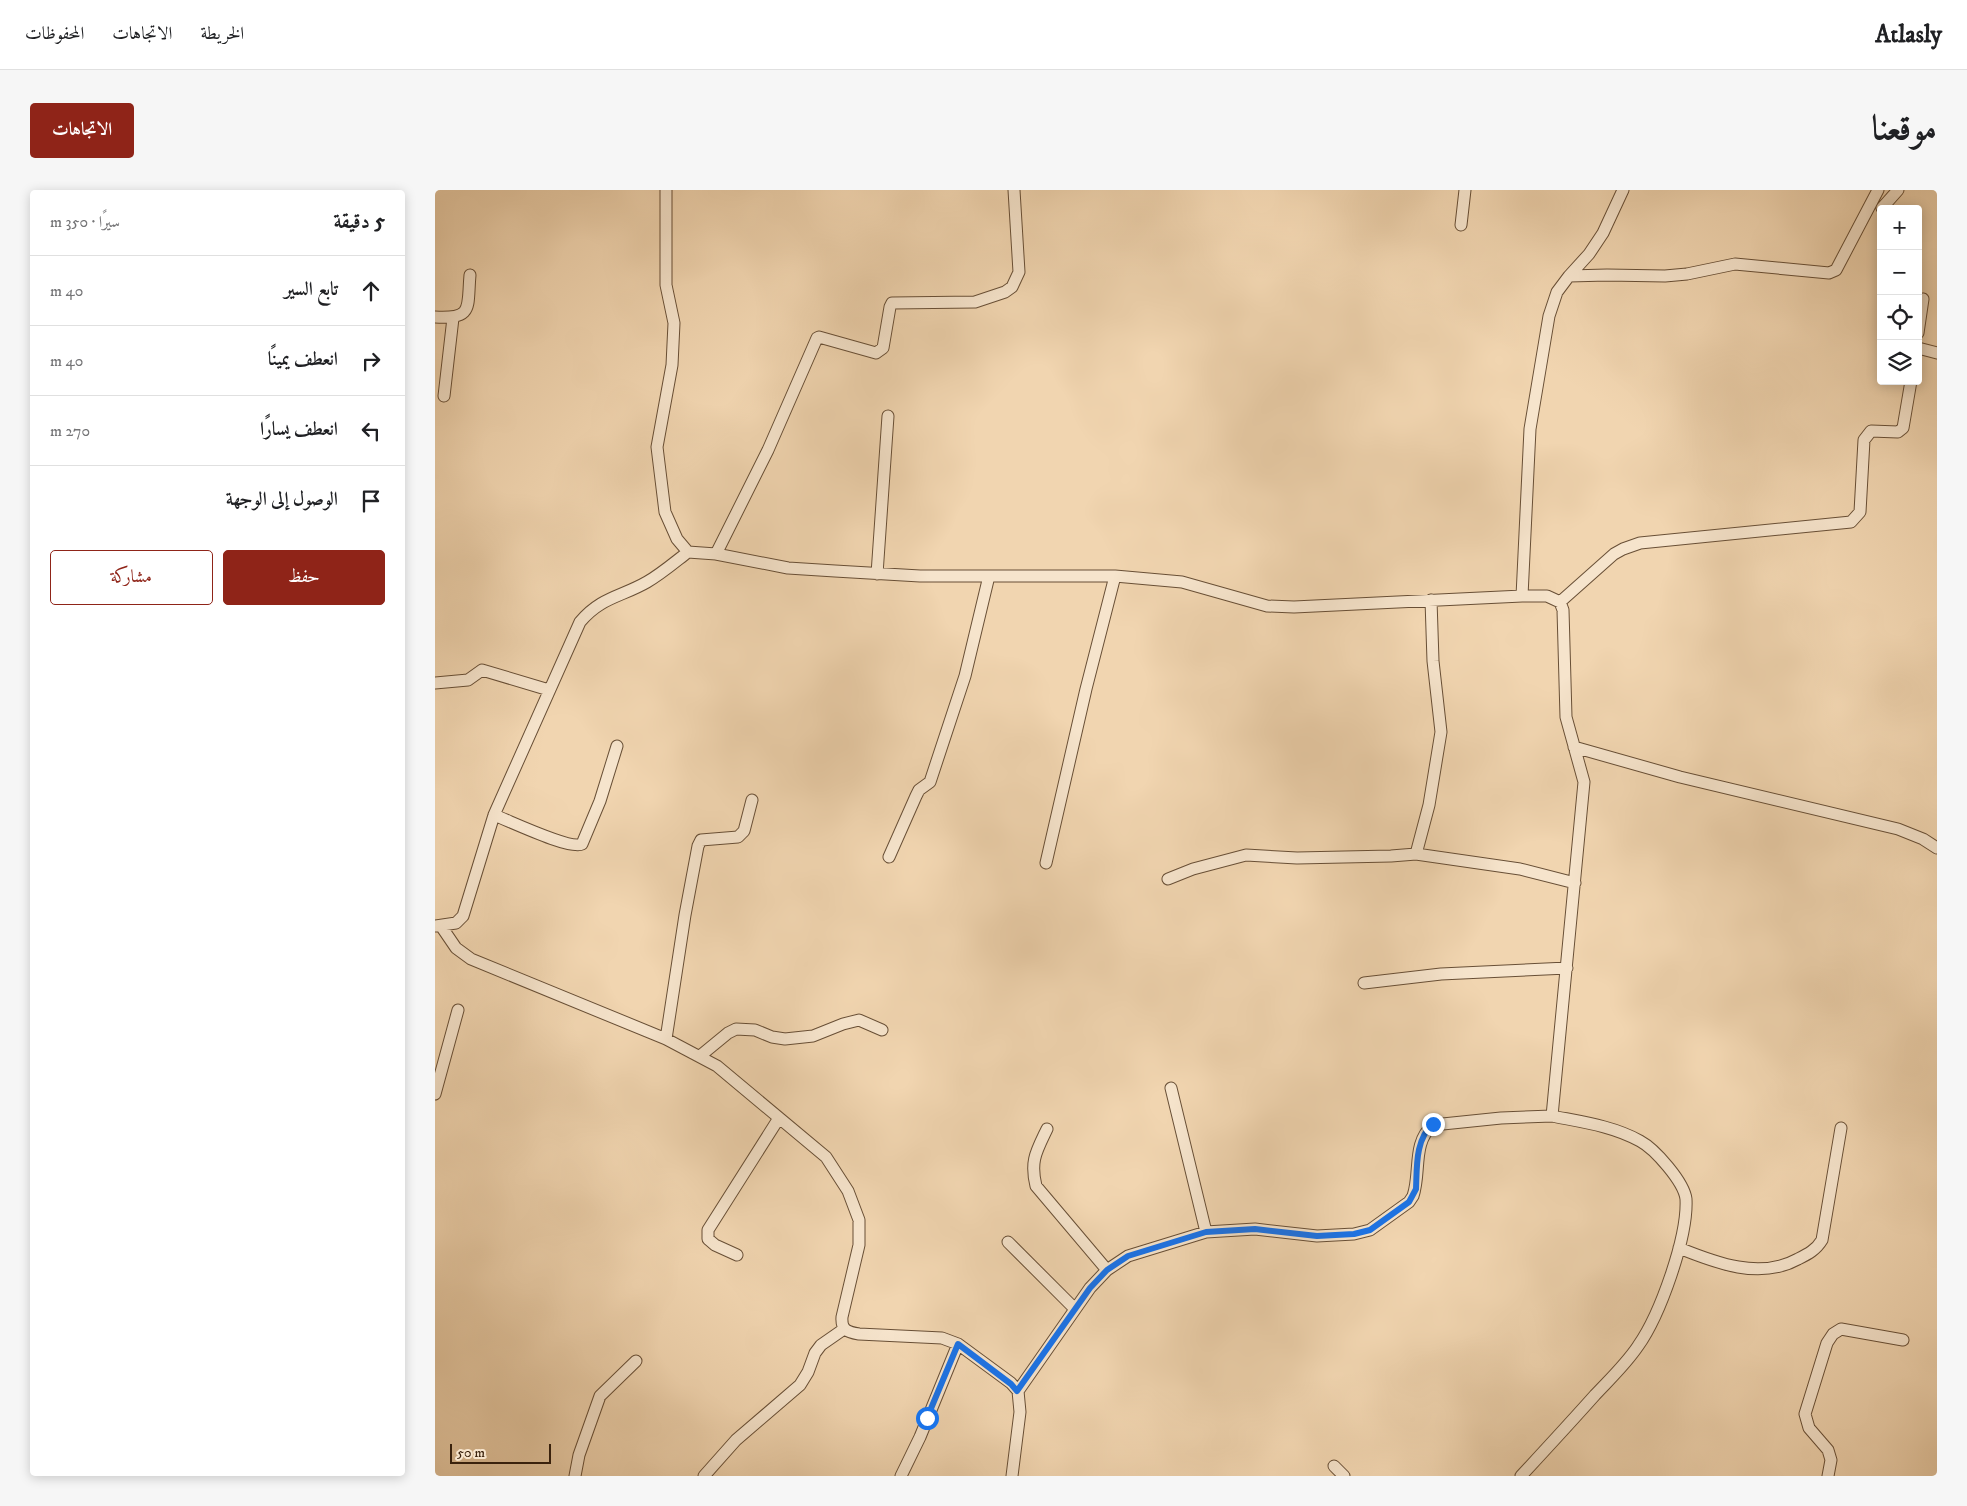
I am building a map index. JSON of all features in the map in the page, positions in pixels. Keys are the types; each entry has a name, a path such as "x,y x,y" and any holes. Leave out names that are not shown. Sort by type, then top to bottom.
{"street":[{"path":"667,190 666,285 674,323 672,365 657,447 665,512 677,539 688,552"},
{"path":"716,554 768,450 817,338 876,354 880,352 885,344 892,303 975,302 1012,288 1019,272 1014,190"},
{"path":"1461,225 1465,190"},
{"path":"1522,596 1530,429 1549,316 1557,292 1589,254 1603,233 1623,190"},
{"path":"1569,276 1665,276 1687,274 1735,264 1829,273 1836,270 1878,190"},
{"path":"1885,205 1898,190"},
{"path":"435,317 453,318 461,316 467,309 471,275"},
{"path":"1922,307 1923,300"},
{"path":"444,396 453,318"},
{"path":"1922,349 1937,353"},
{"path":"1560,602 1623,548 1640,544 1851,522 1860,512 1864,440 1871,431 1898,432 1903,428 1910,385"},
{"path":"877,574 888,416"},
{"path":"1012,1476 1020,1412 1017,1391 1011,1384 958,1344 942,1338 859,1334 844,1329 842,1317 859,1245 859,1220 848,1191 839,1174 826,1157 717,1066 701,1056 666,1039 471,959 456,948 438,926 456,923 463,916 494,814 580,622 588,612 600,603 646,583 688,552 716,554 787,568 877,574 920,576 1115,576 1182,582 1267,606 1294,607 1522,596 1547,596 1560,602 1563,610 1566,717 1584,782 1552,1116"},
{"path":"889,857 919,790 930,782 965,676 989,576"},
{"path":"1046,863 1086,689 1115,576"},
{"path":"1416,854 1429,805 1441,732 1433,662 1431,600"},
{"path":"435,683 468,680 482,670 549,690"},
{"path":"494,814 543,835 579,845 585,840 600,801 617,746"},
{"path":"1574,747 1680,777 1898,829 1923,839 1937,848"},
{"path":"666,1039 685,915 698,846 701,840 707,838 738,837 741,835 744,832 752,800"},
{"path":"1168,879 1193,869 1246,855 1297,858 1416,854 1520,869 1575,883"},
{"path":"1364,982 1441,974 1567,968"},
{"path":"435,1094 458,1010"},
{"path":"701,1056 728,1033 736,1029 755,1030 772,1037 785,1039 813,1036 859,1020 882,1030"},
{"path":"1171,1088 1206,1232"},
{"path":"1017,1391 1074,1308 1107,1270 1128,1256 1206,1232 1255,1229 1317,1236 1354,1234 1370,1230 1409,1202 1413,1196 1416,1189 1421,1143 1433,1124 1494,1118 1552,1116 1611,1129 1640,1141 1658,1154 1677,1179 1686,1198 1679,1248 1650,1326 1638,1346 1521,1476"},
{"path":"737,1256 715,1245 708,1239 708,1230 779,1118"},
{"path":"1679,1248 1710,1260 1749,1268 1776,1268 1791,1263 1812,1252 1822,1240 1841,1128"},
{"path":"1047,1129 1033,1159 1033,1175 1036,1186 1107,1270"},
{"path":"1008,1242 1074,1308"},
{"path":"706,1474 736,1440 800,1385 809,1372 815,1353 821,1345 844,1329"},
{"path":"1828,1476 1831,1460 1828,1450 1809,1428 1805,1414 1827,1343 1833,1334 1841,1330 1903,1340"},
{"path":"901,1476 920,1438 958,1344"},
{"path":"575,1476 579,1455 599,1396 635,1362"},
{"path":"1334,1466 1344,1476"}],"route":[{"path":"927,1418 958,1344 971,1352 1017,1391 1090,1288 1107,1270 1128,1256 1206,1232 1255,1229 1317,1236 1354,1234 1370,1230 1409,1202 1413,1196 1416,1189 1421,1143 1433,1124"}]}
